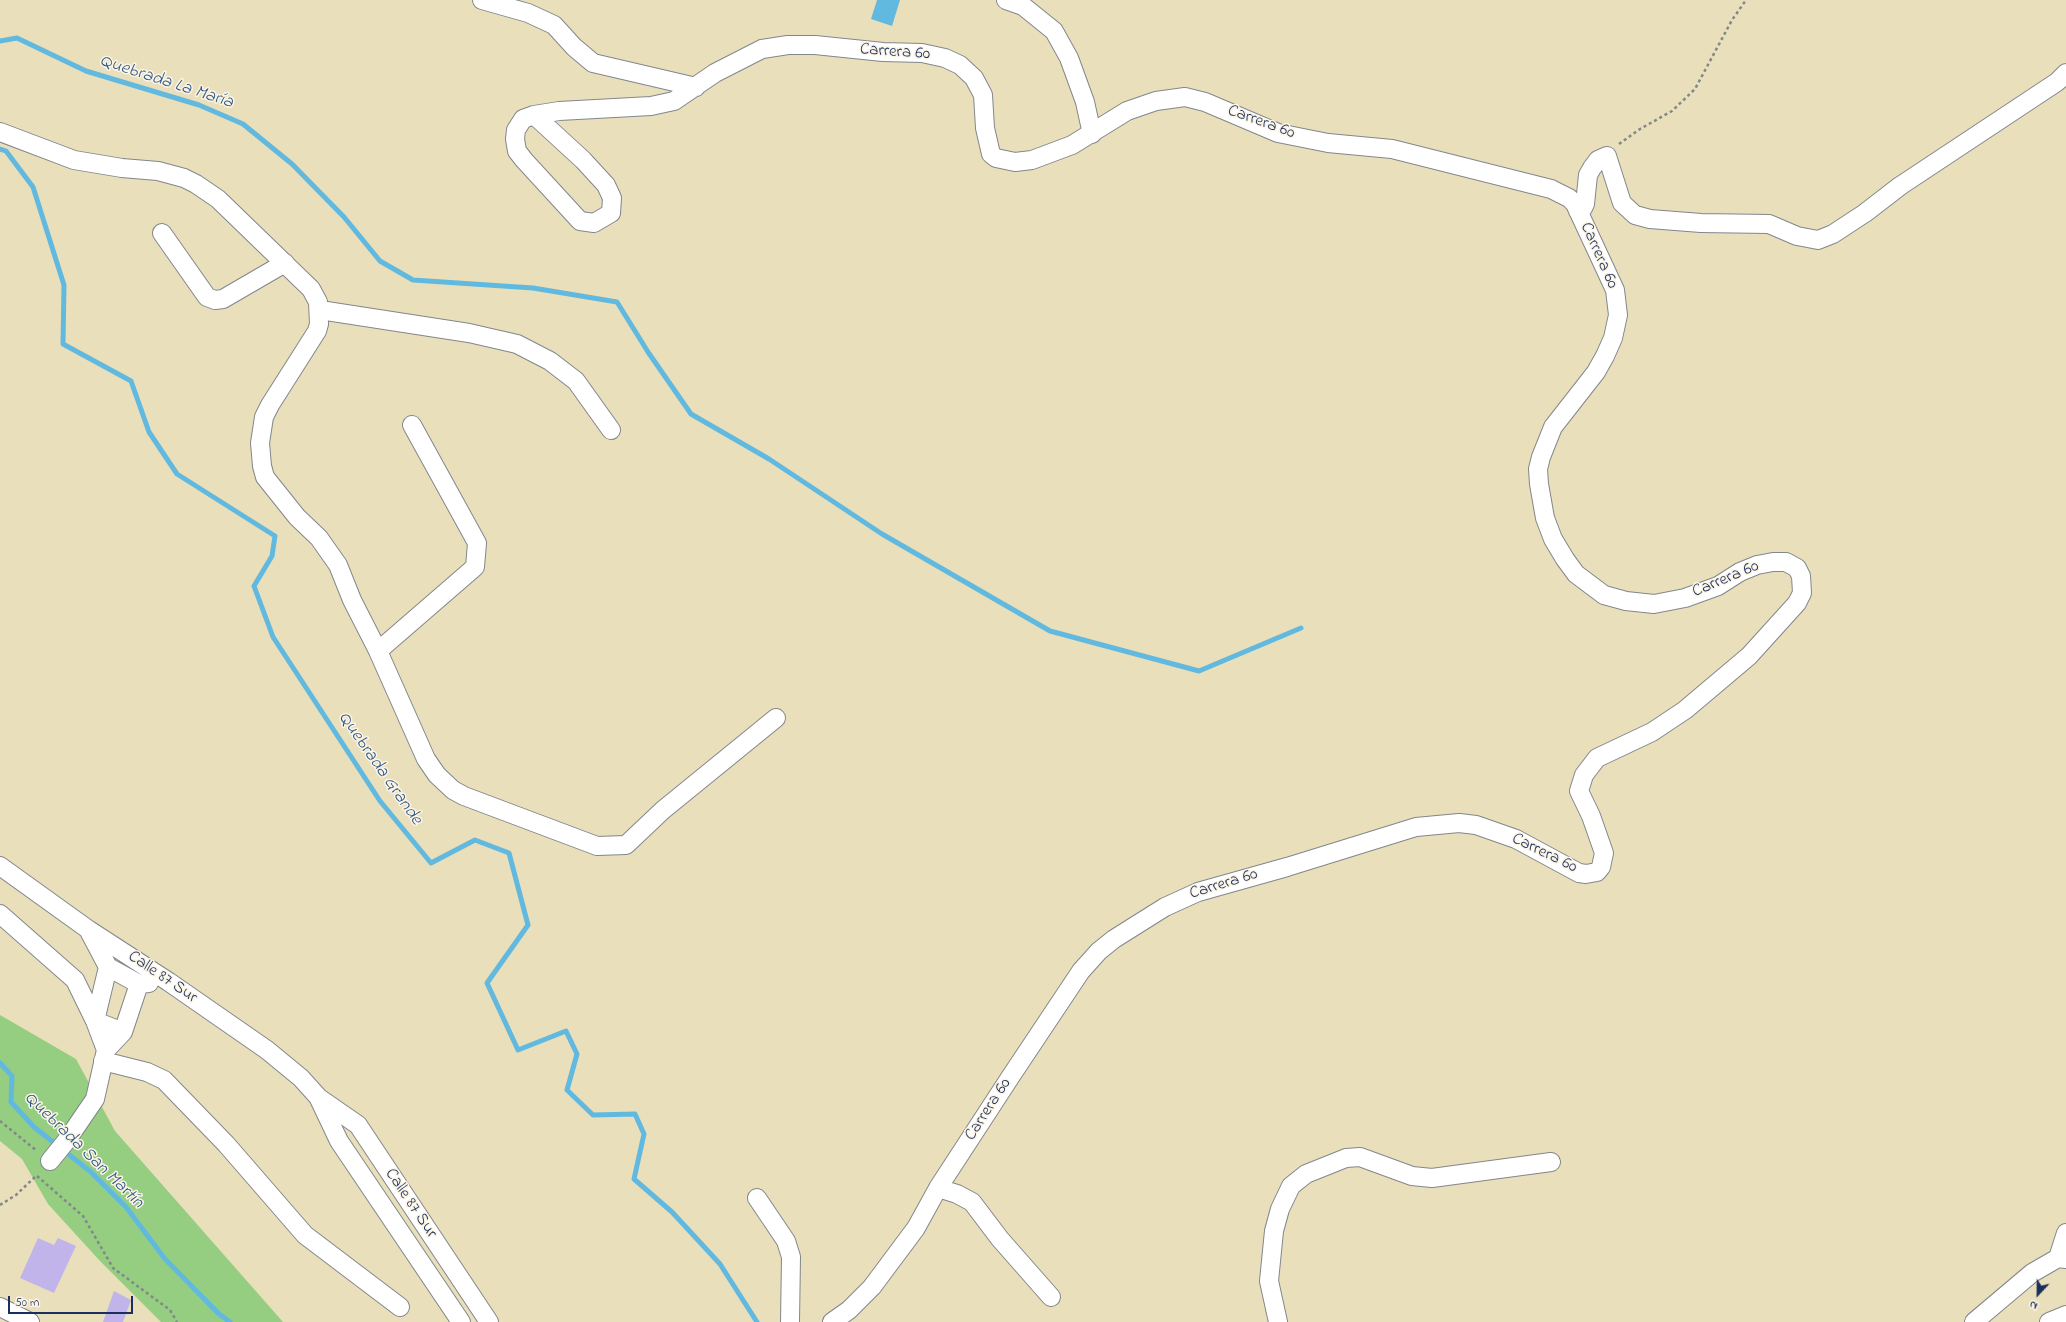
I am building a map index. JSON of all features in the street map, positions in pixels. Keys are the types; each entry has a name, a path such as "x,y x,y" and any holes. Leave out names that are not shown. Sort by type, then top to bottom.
{"street":[{"path":"482,0 528,13 554,25 574,47 593,63 696,87"},
{"path":"1006,0 1023,6 1054,31 1069,58 1086,102 1092,134"},
{"name":"Carrera 60","path":"534,115 559,111 651,106 674,102 715,73 762,49 788,45 815,45 847,50 922,53 944,58 960,65 974,78 983,95 988,148 991,154 996,158 1015,162 1032,160 1072,145 1092,134 1109,121 1128,111 1156,101 1185,97 1230,112 1278,133 1328,143 1392,149 1551,189 1569,198 1578,211 1615,290 1618,315 1613,338 1605,356 1596,372 1553,427 1541,456 1538,469 1545,518 1553,539 1565,559 1580,578 1604,595 1626,601 1654,604 1685,598 1718,586 1746,569 1773,562 1786,562 1797,568 1801,576 1802,593 1797,602 1749,656 1720,682 1684,710 1652,732 1597,758 1584,775 1579,792 1591,816 1604,853 1601,867 1597,872 1586,874 1579,873 1516,839 1476,825 1438,824 1416,827 1287,867 1223,884 1182,898 1114,939 1099,951 1080,971 938,1188 916,1228 872,1287 849,1310 832,1322"},
{"path":"1578,211 1583,208 1585,204 1588,175 1598,160 1607,156 1622,203 1635,215 1650,219 1686,222 1769,224 1797,236 1818,240 1833,234 1865,213 1900,186 2057,82 2066,74"},
{"path":"534,115 583,160 606,185 612,198 611,213 594,223 580,221 524,160 517,151 514,139 516,130 523,119 534,115"},
{"path":"0,132 74,160 116,167 158,171 184,178 208,190 311,289 318,302 320,310 317,331 264,417 260,443 261,460 265,477 297,517 319,538 338,565 352,600 378,652 426,759 443,782 464,796 597,846 626,845 663,810 776,718"},
{"path":"162,233 207,297 215,300 223,299 285,264"},
{"path":"320,310 469,333 517,344 550,360 576,381 611,430"},
{"path":"378,652 475,567 477,543 412,425"},
{"name":"Calle 87 Sur","path":"0,866 89,930 169,982 267,1050 301,1078 319,1098 358,1125 489,1322"},
{"path":"0,914 75,980 95,1021 104,1056 95,1099 67,1140 50,1161"},
{"path":"89,930 108,967 138,984 169,982"},
{"path":"95,1021 108,967"},
{"path":"104,1056 123,1032 138,984"},
{"path":"95,1021 123,1032"},
{"path":"104,1056 164,1080 226,1144 305,1235 400,1307"},
{"name":"Calle 87 Sur","path":"319,1098 340,1140 461,1322"},
{"path":"1278,1322 1269,1281 1274,1231 1280,1209 1291,1186 1306,1174 1346,1158 1360,1156 1412,1176 1432,1178 1551,1162"},
{"path":"938,1188 957,1194 972,1202 1000,1239 1051,1297"},
{"path":"757,1198 786,1241 791,1257 790,1322"},
{"path":"1974,1322 2018,1283 2043,1266 2062,1258 2066,1233"},
{"path":"0,1307 30,1322"},
{"path":"2049,1322 2066,1315"}],"path":[{"path":"1607,156 1640,129 1672,111 1695,89 1732,20 1746,0"},
{"path":"0,1121 50,1161 37,1176 16,1195 0,1205"},
{"path":"37,1176 83,1216 113,1268 170,1310 177,1322"}],"green space":[{"path":"0,1015 76,1059 115,1131 283,1322 161,1322 100,1261 48,1204 22,1159 0,1141"}],"water":[{"path":"877,0 900,0 892,26 871,19"}],"building":[{"path":"38,1238 54,1245 58,1238 76,1246 54,1293 20,1278"},
{"path":"114,1291 131,1300 123,1322 103,1322"}],"waterway":[{"name":"Quebrada La María","path":"0,41 17,38 86,71 199,105 243,124 292,164 344,217 380,261 413,280 533,288 617,302 648,352 691,414 769,459 882,534 1050,631 1199,671 1301,628"},
{"name":"Quebrada Grande","path":"0,149 6,151 33,187 64,285 63,344 131,381 149,432 177,474 275,536 272,556 254,586 273,637 380,801 431,863 475,840 509,853 528,925 487,983 518,1050 566,1031 577,1054 567,1090 593,1115 635,1114 644,1134 634,1179 672,1212 720,1264 757,1322"},
{"name":"Quebrada San Martín","path":"0,1063 12,1076 11,1102 34,1127 91,1172 126,1207 165,1259 219,1314 230,1322"}]}
